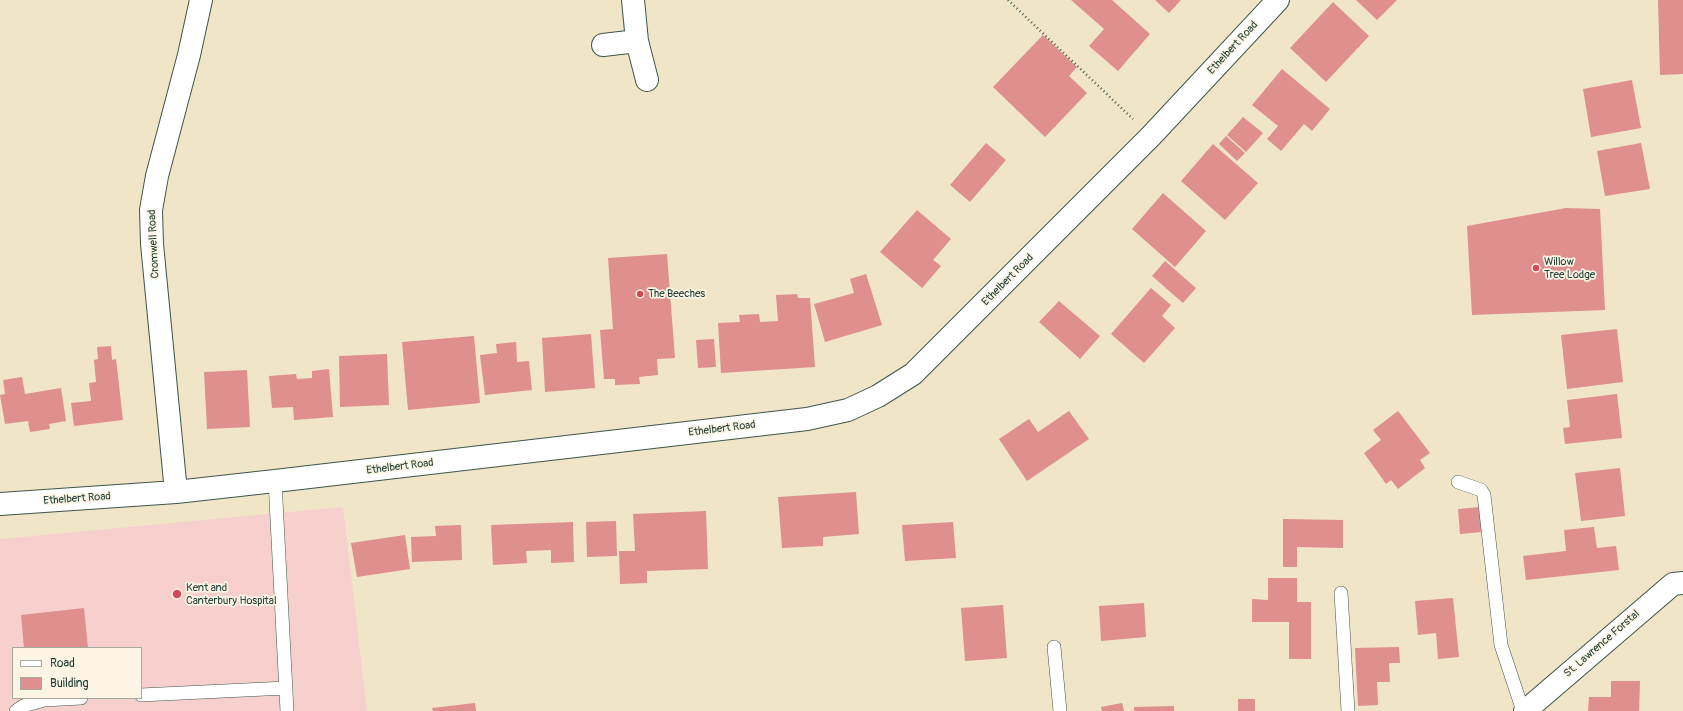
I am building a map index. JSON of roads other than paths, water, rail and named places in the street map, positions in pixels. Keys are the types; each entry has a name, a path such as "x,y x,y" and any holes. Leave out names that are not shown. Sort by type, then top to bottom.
{"street":[{"name":"Cromwell Road","path":"176,492 152,244 151,210 157,176 189,55 201,0"},
{"path":"633,0 637,41 646,80"},
{"name":"Ethelbert Road","path":"0,504 176,492 807,419 848,410 878,396 913,374 1151,136 1278,0"},
{"path":"603,45 637,41"},
{"name":"St. Lawrence Forstal","path":"1524,711 1674,584 1683,583"}],"lane":[{"path":"275,481 287,711"},
{"path":"1458,482 1481,490 1484,495 1501,645 1524,711"},
{"path":"1341,593 1348,711"},
{"path":"1054,647 1060,711"},
{"path":"142,695 286,688"},
{"path":"16,711 23,706 44,700 63,699"}],"place":[{"name":"Willow Tree Lodge","path":"1536,268"},
{"name":"The Beeches","path":"640,294"},
{"name":"Kent and Canterbury Hospital","path":"177,594"}]}
